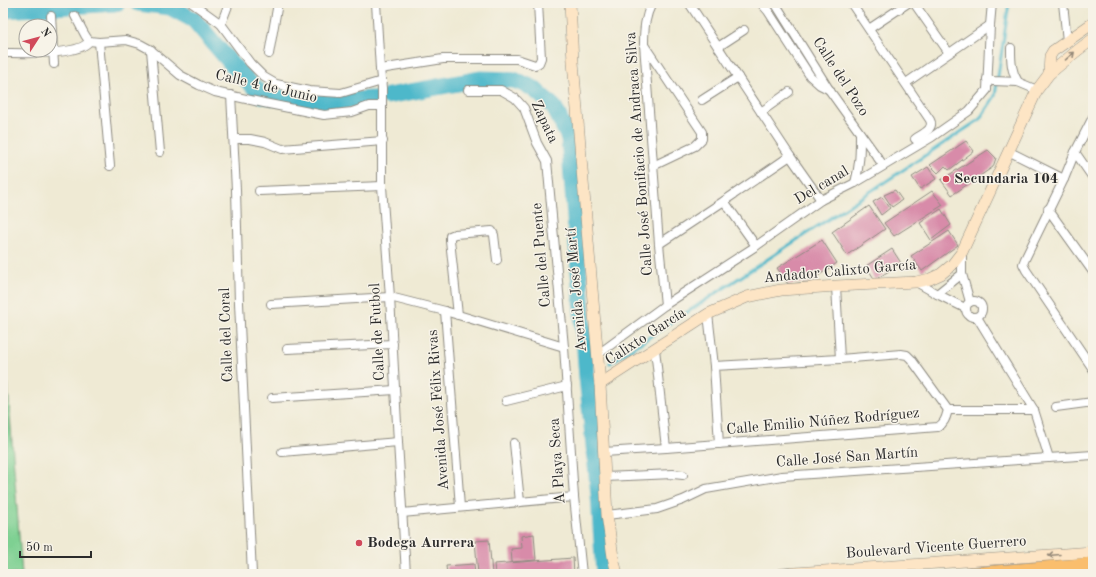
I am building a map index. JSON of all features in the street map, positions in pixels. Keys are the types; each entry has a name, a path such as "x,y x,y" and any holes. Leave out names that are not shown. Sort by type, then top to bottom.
{"main road":[{"name":"Avenida José Martí","path":"570,3 574,70 600,384 607,515 613,557 618,574"},
{"path":"1049,74 1050,56 1053,51 1093,23"},
{"path":"962,252 1036,90 1049,74 1093,39"},
{"name":"Andador Calixto García","path":"708,314 748,297 781,290 916,282 930,279 941,274 962,252"},
{"name":"Calixto García","path":"600,384 708,314"},
{"name":"Boulevard Vicente Guerrero","path":"781,574 1093,552"},
{"path":"971,574 1093,564"}],"street":[{"path":"192,3 221,24 250,63 264,77 276,84 309,91 341,93 382,85"},
{"path":"221,24 229,3"},
{"path":"269,54 278,3"},
{"name":"Calle de Futbol","path":"376,3 382,85 382,186 393,344 406,574"},
{"path":"380,69 443,59 517,59 534,65 539,63 541,58 538,3"},
{"name":"Calle José Bonifacio de Andraca Silva","path":"652,3 647,14 644,29 644,44 658,244 665,305"},
{"path":"689,3 790,156 821,200"},
{"path":"761,3 768,11 810,76 830,91"},
{"name":"Calle del Pozo","path":"775,3 830,91 884,165"},
{"path":"851,3 906,83 932,124 928,130 915,139"},
{"path":"869,29 908,3"},
{"path":"914,3 949,53"},
{"name":"Del canal","path":"597,354 665,305 756,246 821,200 854,183 932,136 968,111 987,90 990,80 990,25 992,3"},
{"path":"1063,3 1067,41"},
{"path":"58,52 81,48 87,45 89,41 76,16"},
{"path":"906,83 990,25"},
{"path":"718,47 744,30"},
{"name":"Calle 4 de Junio","path":"89,41 99,42 126,40 140,44 151,50 180,75 214,92 324,115 352,112 369,106 382,106"},
{"path":"99,42 110,166"},
{"path":"644,44 702,132 702,139 695,146 653,166"},
{"path":"1011,48 1013,74 1018,82"},
{"path":"151,50 160,152"},
{"path":"3,53 18,53"},
{"path":"53,58 54,64"},
{"path":"702,100 738,77"},
{"path":"990,80 1018,82 1036,90"},
{"name":"Zapata","path":"468,90 501,90 515,98 524,108 537,143 547,161"},
{"path":"761,112 789,92"},
{"name":"Calle del Coral","path":"231,95 236,190 244,427 252,574"},
{"path":"1093,117 1024,259 1023,264 1090,357 1093,369"},
{"path":"854,183 859,166 860,134"},
{"path":"234,139 250,139 265,142 282,149 383,141"},
{"path":"1008,151 1064,179"},
{"path":"1075,152 1093,178"},
{"path":"658,244 790,156"},
{"name":"Calle del Puente","path":"547,161 564,347"},
{"path":"259,191 382,186"},
{"path":"724,201 756,246"},
{"path":"1048,209 1093,272"},
{"path":"458,315 450,236 455,234 492,231 494,235 497,260"},
{"path":"916,282 937,294 968,305 975,301 980,304 982,309 981,313 977,317 971,317 967,314 968,305 962,274 962,252"},
{"path":"937,294 962,274"},
{"path":"836,286 840,359"},
{"path":"272,304 390,297 445,311 564,347"},
{"name":"Avenida José Félix Rivas","path":"445,311 460,507"},
{"path":"708,314 714,366 719,444"},
{"path":"977,317 1034,410 1049,458"},
{"path":"287,349 393,344"},
{"name":"A Playa Seca","path":"564,347 574,497 582,574"},
{"path":"655,349 666,448"},
{"path":"714,366 901,354 907,355 911,359 948,410 1034,410"},
{"path":"506,401 567,386"},
{"path":"272,398 395,390"},
{"path":"1056,407 1093,402"},
{"name":"Calle Emilio Núñez Rodríguez","path":"604,452 938,427 945,421 948,410"},
{"path":"282,452 398,442"},
{"path":"514,443 520,502"},
{"name":"Calle José San Martín","path":"607,515 657,509 683,500 706,489 782,476 1093,455"},
{"path":"605,477 673,474 683,475"},
{"path":"402,513 574,497"}],"green space":[{"path":"3,322 22,574 3,574"}],"building":[{"path":"966,141 974,151 949,170 945,166 938,173 930,165"},
{"path":"988,150 996,158 993,167 952,195 941,180"},
{"path":"928,167 936,179 920,189 912,177"},
{"path":"895,190 902,200 892,207 884,195"},
{"path":"932,191 943,205 894,236 884,223"},
{"path":"882,197 890,208 881,215 873,202"},
{"path":"869,206 885,229 847,255 832,232"},
{"path":"941,209 951,225 931,240 920,223"},
{"path":"949,231 958,245 922,271 911,256"},
{"path":"822,240 837,263 809,282 788,284 777,268"},
{"path":"892,249 901,263 875,280 866,266"},
{"path":"534,534 536,560 512,562 511,549 522,548 521,536"},
{"path":"489,540 492,574 478,574 475,541"},
{"path":"573,558 574,574 495,574 494,564"},
{"path":"474,564 475,574 447,574 446,566"}],"waterway":[{"path":"3,10 117,3"},
{"path":"138,3 170,7 194,20 236,69 262,95 310,103 371,99"},
{"path":"610,363 979,120 995,96 1009,3"},
{"path":"388,96 480,79 514,80 533,88 554,107 569,138 587,377 599,495 604,574"}],"place":[{"name":"Secundaria 104","path":"946,179"},
{"name":"Bodega Aurrera","path":"359,543"}]}
